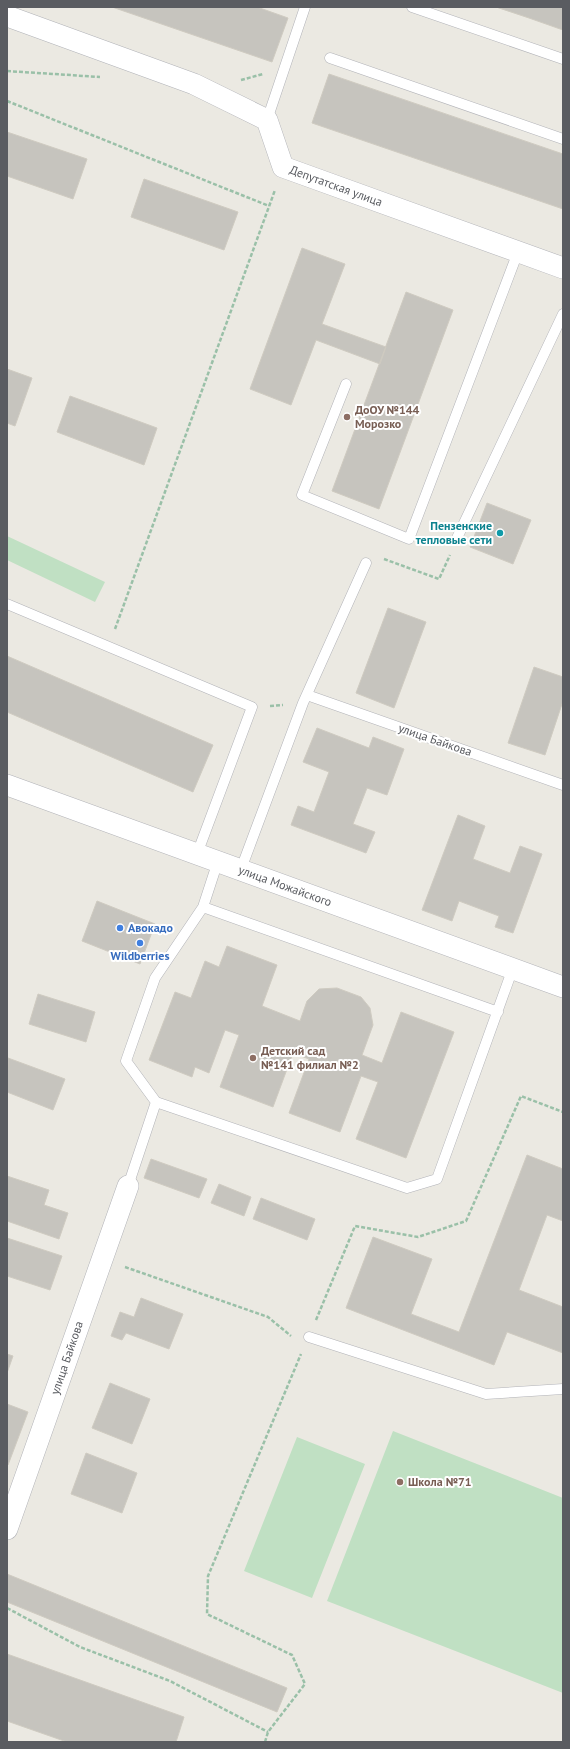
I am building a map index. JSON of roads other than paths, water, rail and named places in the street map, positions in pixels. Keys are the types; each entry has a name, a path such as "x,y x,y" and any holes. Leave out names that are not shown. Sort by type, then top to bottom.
{"street":[{"path":"7,16 194,84 267,120"},
{"name":"Депутатская улица","path":"267,120 283,167 563,268"},
{"name":"улица Можайского","path":"7,785 563,987"},
{"name":"улица Байкова","path":"7,1529 128,1186"}],"lane":[{"path":"267,120 305,7"},
{"path":"412,7 563,59"},
{"path":"330,58 563,139"},
{"path":"346,384 302,495 409,538 518,252"},
{"path":"457,538 563,314"},
{"path":"241,869 305,699 366,563"},
{"path":"7,604 252,707 196,854"},
{"name":"улица Байкова","path":"305,699 563,785"},
{"path":"218,861 203,907 155,978 126,1061 156,1102 407,1188 436,1179 513,968"},
{"path":"203,907 498,1012"},
{"path":"128,1186 156,1102"},
{"path":"309,1337 486,1394 563,1389"}],"place":[{"name":"ДоОУ №144 Морозко","path":"347,417"},
{"name":"Пензенские тепловые сети","path":"500,533"},
{"name":"Авокадо","path":"120,928"},
{"name":"Wildberries","path":"140,943"},
{"name":"Детский сад №141 филиал №2","path":"253,1058"},
{"name":"Школа №71","path":"400,1482"}]}
